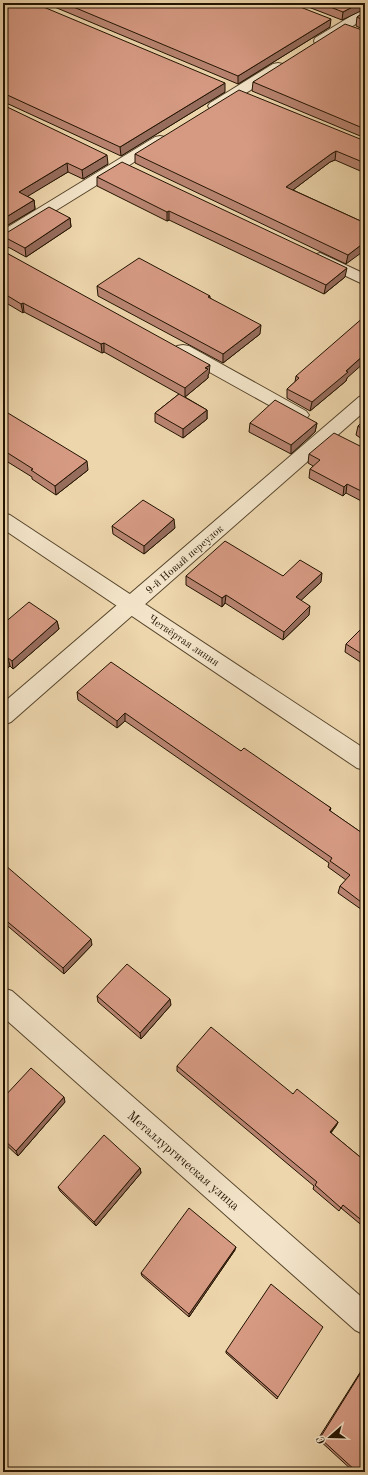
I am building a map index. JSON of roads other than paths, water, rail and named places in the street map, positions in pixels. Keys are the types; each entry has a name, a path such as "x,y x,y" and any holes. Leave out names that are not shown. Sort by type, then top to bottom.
{"street":[{"path":"311,47 365,13"},
{"path":"330,21 358,32"},
{"path":"206,112 291,59"},
{"path":"224,85 252,97"},
{"path":"3,237 174,132"},
{"path":"108,157 136,170"},
{"path":"308,253 365,280"},
{"path":"170,343 347,441"},
{"name":"9-й Новый переулок","path":"3,716 365,401"},
{"name":"Четвёртая линия","path":"3,520 365,761"},
{"name":"Металлургическая улица","path":"3,1000 365,1320"}]}
